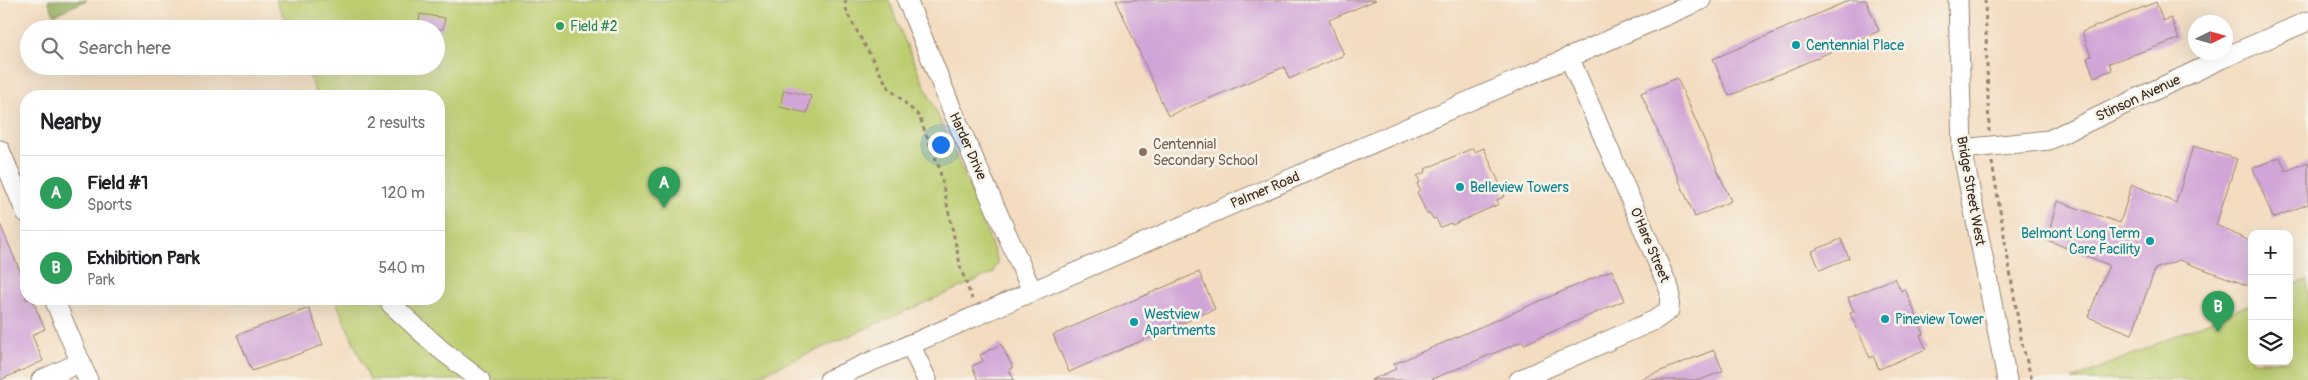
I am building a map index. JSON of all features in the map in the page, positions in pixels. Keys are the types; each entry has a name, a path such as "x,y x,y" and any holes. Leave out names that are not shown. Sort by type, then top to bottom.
{"street":[{"name":"Harder Drive","path":"907,0 953,112 1032,291"},
{"name":"Palmer Road","path":"829,380 1701,0"},
{"name":"Bridge Street West","path":"1958,0 1962,149 2007,380"},
{"name":"Stinson Avenue","path":"1962,149 2049,140 2308,21"},
{"name":"O'Hare Street","path":"1519,380 1655,320 1669,310 1670,291 1569,57"},
{"path":"0,150 8,190 20,205"},
{"path":"56,305 88,380"},
{"path":"392,305 440,349 480,380"},
{"path":"910,344 927,380"},
{"path":"41,380 80,362"}],"path":[{"path":"845,0 847,13 888,87 919,116 939,167 961,269 972,298"},
{"path":"1985,0 1989,147 2022,344 2032,380"}],"green space":[{"path":"48,0 87,0 54,15"},
{"path":"276,0 889,0 900,30 967,181 998,262 993,273 748,380 370,380 338,305 445,305 445,90 315,90 309,75 445,75 445,20 285,20"},
{"path":"2308,279 2308,380 2072,380 2248,305 2248,365 2293,365 2293,285"}],"building":[{"path":"1116,0 1376,0 1329,20 1344,55 1289,79 1284,67 1168,116"},
{"name":"Centennial Place","path":"1850,0 1866,0 1879,31 1729,96 1713,59"},
{"path":"2156,2 2163,21 2171,18 2179,39 2109,63 2112,70 2094,77 2087,58 2091,56 2082,32"},
{"path":"420,14 445,18 445,20 419,20"},
{"path":"1677,78 1731,201 1695,217 1641,93"},
{"path":"784,90 811,96 807,113 780,107"},
{"name":"Belmont Long Term Care Facility","path":"2193,146 2237,159 2216,225 2248,240 2248,286 2179,260 2155,269 2132,334 2088,317 2109,265 2047,240 2057,201 2120,223 2132,184 2176,203"},
{"name":"Belleview Towers","path":"1473,148 1475,152 1484,148 1505,196 1497,200 1499,204 1452,225 1451,223 1440,227 1436,218 1433,219 1430,213 1427,214 1417,192 1420,190 1417,184 1420,182 1417,176 1426,172 1425,169"},
{"path":"2280,157 2286,171 2308,162 2308,204 2273,218 2253,168"},
{"path":"0,224 20,271 20,305 35,305 45,329 32,335 43,361 0,380"},
{"path":"1841,239 1849,258 1820,270 1812,251"},
{"path":"1612,270 1625,300 1524,344 1523,341 1430,380 1371,380 1396,369 1394,364"},
{"name":"Westview Apartments","path":"1199,272 1215,309 1069,372 1053,335"},
{"name":"Pineview Tower","path":"1895,278 1901,291 1905,289 1924,334 1920,335 1926,349 1879,369 1873,356 1870,358 1850,313 1854,312 1848,298"},
{"path":"309,308 323,345 252,371 237,335"},
{"path":"1001,344 1013,368 1009,370 1014,380 978,380 972,366 983,361 980,355"},
{"path":"1714,350 1723,371 1700,380 1638,380"}],"place":[{"name":"Field #2","path":"560,26"},
{"name":"Centennial Place","path":"1796,45"},
{"name":"Centennial Secondary School","path":"1143,152"},
{"name":"Belleview Towers","path":"1460,187"},
{"name":"Field #1","path":"664,208"},
{"name":"Belmont Long Term Care Facility","path":"2150,241"},
{"name":"Pineview Tower","path":"1885,319"},
{"name":"Westview Apartments","path":"1134,322"},
{"name":"Exhibition Park","path":"2218,332"}]}
